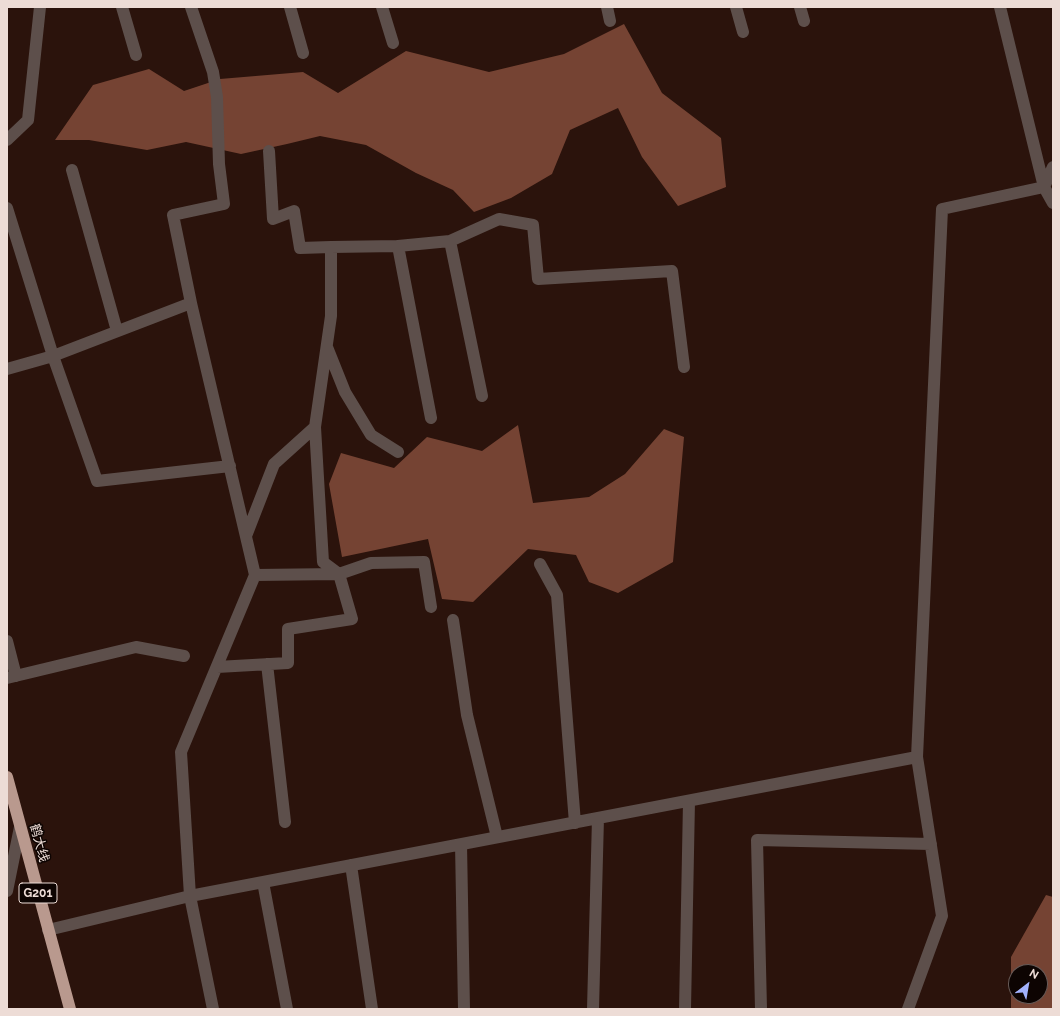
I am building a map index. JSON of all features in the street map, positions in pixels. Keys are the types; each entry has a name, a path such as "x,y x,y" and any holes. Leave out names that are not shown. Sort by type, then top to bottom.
{"highway":[{"name":"鹤大线","path":"7,777 70,1009"}],"street":[{"path":"7,140 28,120 40,7"},
{"path":"122,7 136,55"},
{"path":"191,7 213,72 217,97 219,164 224,204 173,215 255,574 181,752 190,896 213,1009"},
{"path":"290,7 303,53"},
{"path":"382,7 393,43"},
{"path":"607,7 610,21"},
{"path":"736,7 744,32"},
{"path":"800,7 804,21"},
{"path":"1000,7 1044,187 1053,203"},
{"path":"269,151 273,219 294,211 300,248 398,246 450,241 499,219 533,224 538,279 672,271 684,367"},
{"path":"1044,187 1053,167"},
{"path":"72,170 117,332"},
{"path":"908,1009 942,916 917,757 942,210 1044,187"},
{"path":"7,208 53,356 97,481 230,466"},
{"path":"450,241 482,396"},
{"path":"398,246 431,418"},
{"path":"217,667 288,663 288,628 352,619 339,574 323,562 315,427 331,316 330,247"},
{"path":"7,369 53,356 192,303"},
{"path":"327,346 345,392 371,435 398,452"},
{"path":"246,536 274,464 315,427"},
{"path":"255,574 339,574 371,563 424,562 431,608"},
{"path":"540,564 556,595 575,822"},
{"path":"453,620 467,715 497,837"},
{"path":"7,641 12,677 136,647 184,656"},
{"path":"267,664 285,822"},
{"path":"48,930 190,896 917,757"},
{"path":"685,1009 689,800"},
{"path":"594,1009 598,818"},
{"path":"7,891 20,827"},
{"path":"761,1009 757,840 931,844"},
{"path":"461,844 464,1009"},
{"path":"351,865 372,1009"},
{"path":"263,882 287,1009"}],"shaded area":[{"path":"624,24 662,93 721,138 726,187 678,206 642,157 618,108 570,130 552,174 511,198 474,212 453,190 416,173 366,145 320,136 241,154 186,142 147,150 89,140 55,140 93,85 149,69 184,91 220,79 303,72 338,93 406,51 489,72 564,54"},
{"path":"518,425 533,503 589,497 625,474 664,429 684,437 673,562 618,593 589,582 576,555 528,549 473,602 442,599 428,539 342,557 329,484 341,453 394,468 427,437 482,451"},
{"path":"1046,895 1053,897 1053,1009 1011,1009 1011,1004 1048,1004 1048,964 1011,964 1011,957"}]}
